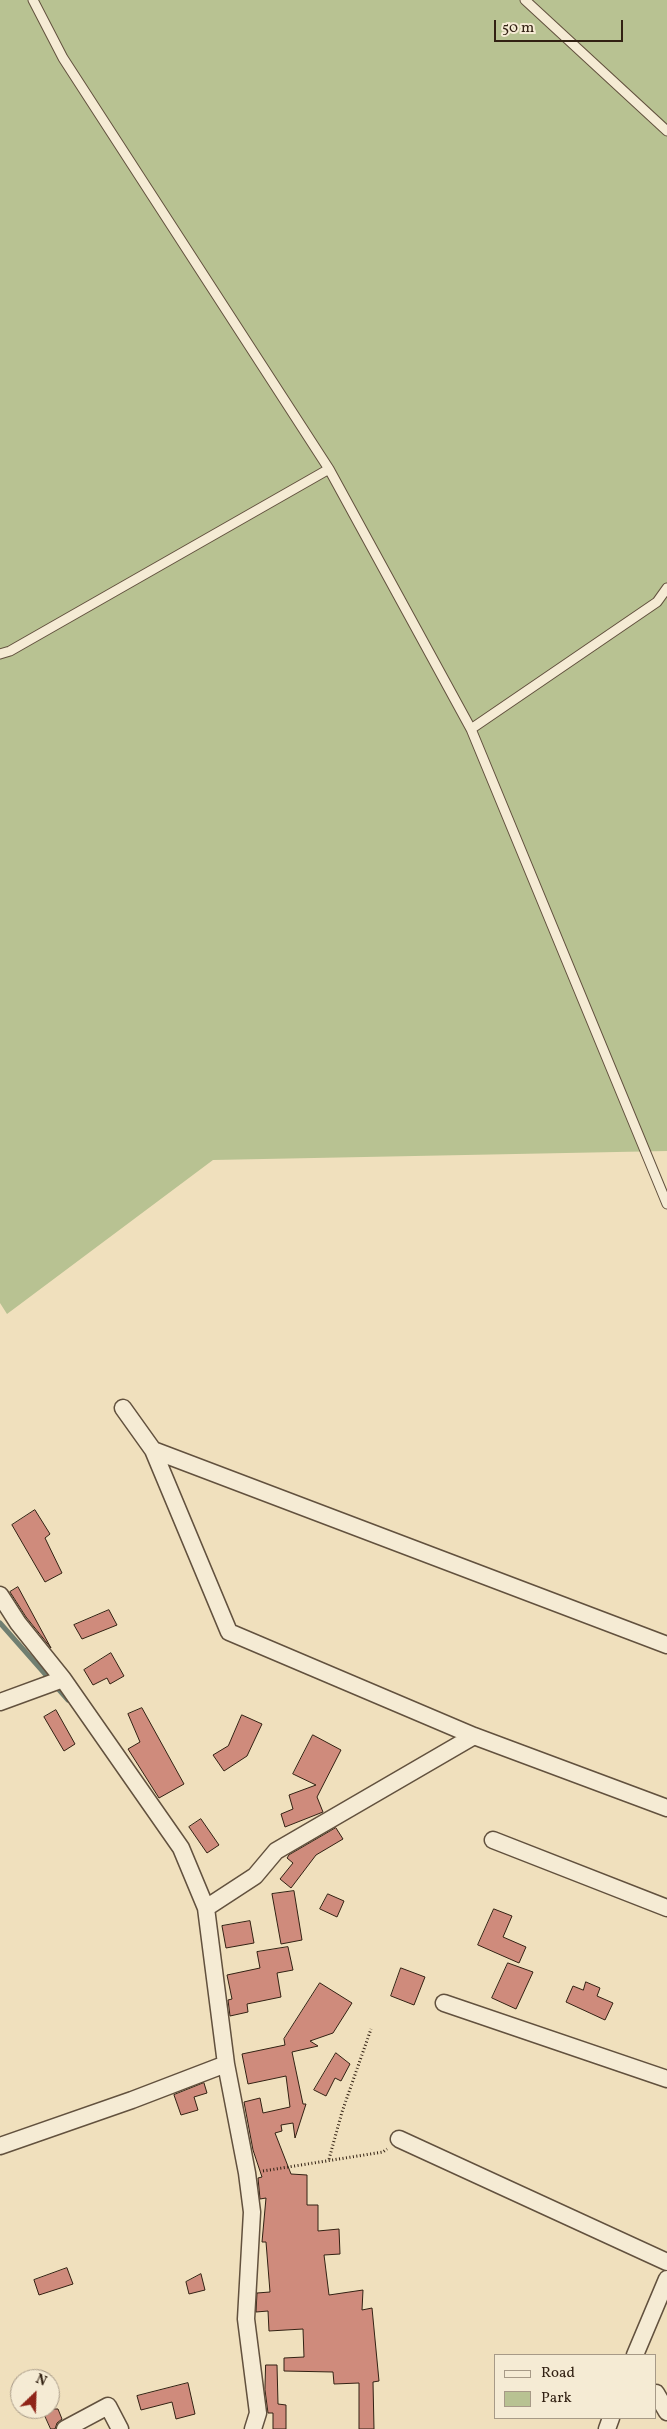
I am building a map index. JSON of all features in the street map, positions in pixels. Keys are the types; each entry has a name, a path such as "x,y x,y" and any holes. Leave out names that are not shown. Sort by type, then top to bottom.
{"street":[{"path":"123,1408 153,1450 229,1632 474,1736 667,1808"},
{"path":"153,1450 667,1645"},
{"path":"0,1596 18,1624 63,1679 180,1848 206,1908 226,2064 248,2173 252,2212 246,2319 258,2413 253,2429"},
{"path":"0,1702 63,1679"},
{"path":"206,1908 256,1876 276,1851 474,1736"},
{"path":"494,1840 667,1908"},
{"path":"444,2003 667,2079"},
{"path":"0,2146 132,2100 226,2064"},
{"path":"399,2139 667,2262"},
{"path":"635,2354 667,2279"},
{"path":"657,2395 667,2412"},
{"path":"65,2429 108,2406 120,2429"}],"lane":[{"path":"33,0 63,58 329,469 471,729 667,1204"},
{"path":"525,0 667,131"},
{"path":"0,654 10,651 329,469"},
{"path":"471,729 657,602 667,588"}],"path":[{"path":"329,2159 342,2112 371,2029"},
{"path":"248,2173 382,2152 399,2139"}],"green space":[{"path":"0,0 667,0 667,1151 213,1160 7,1314 0,1303"}],"building":[{"path":"35,1510 50,1534 45,1538 62,1573 45,1582 12,1525"},
{"path":"18,1587 51,1648 26,1617 10,1592"},
{"path":"109,1610 117,1625 82,1639 74,1625"},
{"path":"111,1653 124,1676 110,1684 107,1678 93,1685 84,1670"},
{"path":"142,1708 184,1784 159,1798 128,1749 140,1742 128,1714"},
{"path":"56,1710 75,1744 64,1751 44,1717"},
{"path":"242,1715 262,1724 247,1756 224,1771 213,1755 228,1746"},
{"path":"313,1735 341,1750 317,1797 323,1812 285,1827 281,1814 293,1809 289,1795 316,1785 293,1774"},
{"path":"201,1819 219,1845 207,1853 189,1827"},
{"path":"336,1828 343,1839 316,1855 291,1888 280,1879 293,1863 287,1858 289,1855"},
{"path":"294,1891 302,1940 281,1944 272,1894"},
{"path":"328,1894 344,1901 337,1917 320,1909"},
{"path":"494,1909 512,1916 503,1937 526,1947 519,1963 478,1945"},
{"path":"250,1921 254,1943 226,1948 222,1926"},
{"path":"288,1947 293,1970 277,1973 281,1997 247,2004 248,2012 230,2016 228,2000 232,1999 227,1975 260,1968 257,1952"},
{"path":"508,1963 533,1972 516,2009 492,1998"},
{"path":"401,1968 425,1977 414,2005 391,1996"},
{"path":"586,1982 600,1988 597,1996 613,2003 605,2020 566,2002 573,1986 583,1990"},
{"path":"320,1983 352,2003 333,2033 310,2041 318,2046 292,2052 303,2104 306,2104 295,2138 293,2123 281,2125 282,2131 275,2133 291,2174 307,2175 307,2205 318,2205 318,2231 339,2229 340,2254 324,2255 329,2295 363,2290 362,2310 372,2308 379,2381 373,2382 374,2429 359,2429 359,2383 334,2384 333,2372 284,2371 284,2358 304,2357 303,2329 269,2331 268,2311 256,2312 257,2293 270,2292 266,2242 262,2242 266,2198 260,2199 258,2178 262,2177 253,2150 244,2102 260,2098 263,2113 290,2107 286,2076 248,2084 242,2054 285,2045 284,2039"},
{"path":"336,2053 350,2064 341,2081 335,2078 326,2096 314,2090"},
{"path":"204,2083 207,2093 194,2097 198,2110 181,2115 174,2095"},
{"path":"67,2268 73,2284 39,2295 34,2280"},
{"path":"201,2274 205,2290 189,2294 186,2282"},
{"path":"266,2365 277,2365 278,2404 286,2405 286,2429 273,2429 273,2413 268,2413 265,2390"},
{"path":"188,2383 195,2414 176,2419 172,2402 141,2410 137,2396"},
{"path":"60,2414 62,2419 57,2423 55,2429 51,2429 46,2419 60,2419"}],"waterway":[{"path":"0,1623 68,1700"}]}
